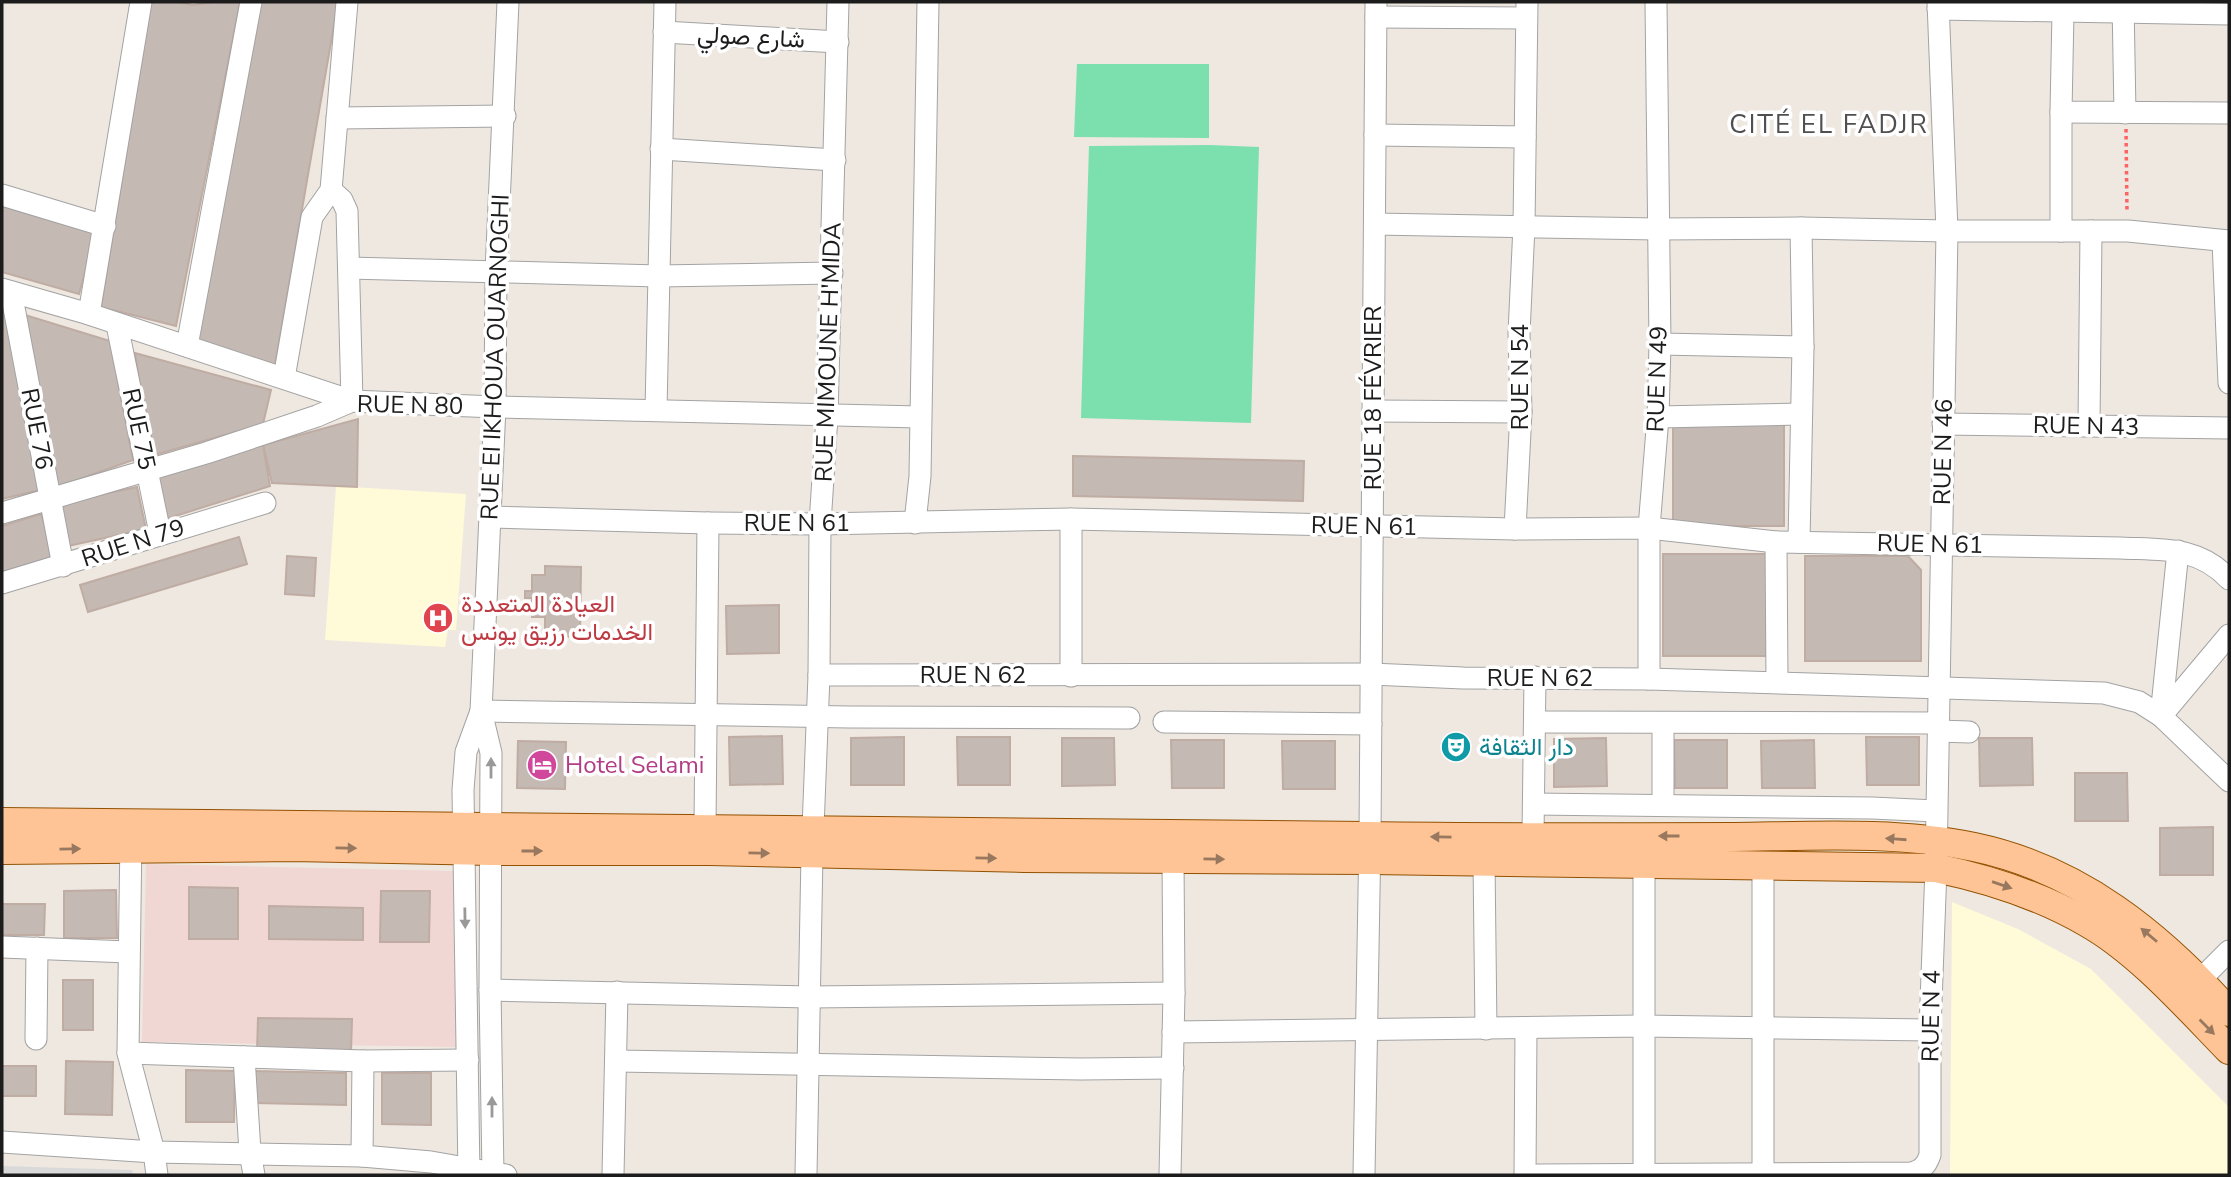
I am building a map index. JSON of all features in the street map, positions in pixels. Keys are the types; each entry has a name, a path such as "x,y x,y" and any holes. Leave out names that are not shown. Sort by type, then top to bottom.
{"main road":[{"path":"2,822 131,836"},
{"path":"492,839 705,826 812,841 1173,859 1533,836 1851,836 1936,855 2088,923 2129,953 2229,1050"},
{"path":"2,850 131,836 293,835 1370,848 1484,862 1763,865 1999,854 2062,875 2090,891 2143,929 2200,980 2229,1012"}],"street":[{"path":"89,314 141,2"},
{"path":"187,346 251,2"},
{"path":"284,378 312,217 331,190 346,2"},
{"name":"RUE EI IKHOUA OUARNOGHI","path":"481,711 495,407 496,272 508,2"},
{"path":"656,410 665,2"},
{"name":"RUE MIMOUNE H'MIDA","path":"806,1175 812,841 819,675 820,524 832,273 838,2"},
{"path":"915,523 920,476 928,2"},
{"name":"RUE N 49","path":"1649,678 1649,528 1658,417 1660,344 1656,2"},
{"path":"1938,5 2063,12 2123,8 2229,14"},
{"name":"RUE N 46","path":"1936,855 1947,231 1938,5"},
{"path":"2123,8 2125,113"},
{"path":"1376,9 1527,10"},
{"name":"RUE 18 FÉVRIER","path":"1364,1175 1370,848 1376,9"},
{"name":"RUE N 54","path":"1515,529 1521,412 1519,333 1524,226 1527,10"},
{"path":"2061,230 2063,12"},
{"name":"شارع صولي","path":"664,32 838,42"},
{"path":"2061,112 2229,113"},
{"path":"337,118 505,116"},
{"path":"1375,135 1525,137"},
{"path":"661,149 835,160"},
{"path":"6,291 89,314 352,401 347,211 342,200 331,190"},
{"path":"2,195 104,226"},
{"path":"1375,223 1657,229 2127,231 2226,241 2229,383"},
{"path":"1800,542 1803,347 1801,228"},
{"path":"2089,425 2091,231"},
{"path":"349,268 659,276 832,273"},
{"name":"RUE 76","path":"6,291 63,566"},
{"name":"RUE 75","path":"117,325 160,533"},
{"path":"1660,344 1803,347"},
{"name":"RUE N 80","path":"2,513 276,430 352,401 919,417"},
{"path":"1373,411 1521,412"},
{"path":"1658,417 1800,414"},
{"name":"RUE N 43","path":"1943,424 2229,428"},
{"name":"RUE N 79","path":"2,583 265,503"},
{"name":"RUE N 61","path":"490,517 708,523 915,523 1071,519 1373,527 1649,528 1776,542 2178,551 2200,556 2229,579"},
{"path":"1071,519 1071,676"},
{"path":"705,826 708,523"},
{"path":"1776,542 1777,682"},
{"path":"2161,716 2178,551"},
{"path":"2161,716 2229,635"},
{"name":"RUE N 62","path":"819,675 1371,674 1463,678 1649,678 2104,693 2138,702 2161,716 2229,781"},
{"path":"1533,836 1535,677"},
{"path":"481,711 1129,718"},
{"path":"469,1173 463,837 466,752 481,711"},
{"path":"2,1142 154,1152 362,1156 431,1162 469,1173 497,1175 490,990 491,753 481,711"},
{"path":"1164,722 1371,724"},
{"path":"1535,722 1938,727 1969,732"},
{"path":"1663,724 1664,805"},
{"path":"1534,804 1936,811"},
{"path":"131,836 128,1053 154,1152 157,1175"},
{"name":"RUE N 4","path":"1763,1173 1911,1173 1921,1170 1927,1164 1930,1155 1930,1030 1936,855"},
{"path":"1170,1175 1174,993 1173,859"},
{"path":"1484,862 1486,1029"},
{"path":"1644,863 1644,1173"},
{"path":"1537,1175 1763,1173 1763,865"},
{"path":"2,947 128,952"},
{"path":"36,1039 37,948"},
{"path":"2180,1000 2229,951"},
{"path":"490,990 810,997 1174,993"},
{"path":"613,1175 617,992"},
{"path":"1173,1032 1642,1026 1930,1030"},
{"path":"1525,1175 1526,1028"},
{"path":"128,1053 363,1061 468,1060"},
{"path":"244,1056 254,1175"},
{"path":"362,1156 363,1061"},
{"path":"617,1061 1173,1068"}],"path":[{"path":"2125,113 2127,231"}],"shaded area":[{"path":"336,486 466,494 456,630 448,630 445,647 325,640"},
{"path":"146,864 454,871 456,1047 142,1042"},
{"path":"1952,902 2018,929 2091,969 2229,1107 2229,1175 1950,1175"},
{"path":"2,1166 132,1170 133,1175 2,1175"}],"green space":[{"path":"1077,64 1209,64 1209,138 1074,137"},
{"path":"1089,146 1259,147 1251,423 1081,418"}],"building":[{"path":"151,2 193,5 240,2 176,326 101,307"},
{"path":"256,2 338,2 275,365 194,340"},
{"path":"2,202 97,229 79,294 2,272"},
{"path":"2,306 40,490 2,499"},
{"path":"25,315 110,341 133,460 57,487"},
{"path":"135,353 271,390 263,424 151,456"},
{"path":"358,419 357,487 272,483 263,445"},
{"path":"1784,423 1784,526 1673,526 1673,424"},
{"path":"263,445 270,486 166,519 155,477"},
{"path":"1073,456 1304,461 1303,501 1073,496"},
{"path":"137,487 146,529 68,546 58,504"},
{"path":"41,514 55,557 2,573 2,526"},
{"path":"239,537 247,564 88,612 80,585"},
{"path":"1663,554 1774,554 1774,656 1663,656"},
{"path":"287,556 316,558 314,596 285,594"},
{"path":"1805,556 1908,556 1921,570 1921,661 1805,661"},
{"path":"545,566 581,567 580,637 545,636 545,617 532,617 532,598 525,598 525,591 532,591 532,575 545,575"},
{"path":"779,605 779,653 727,654 726,606"},
{"path":"782,736 783,784 730,785 729,737"},
{"path":"904,737 904,785 851,785 851,738"},
{"path":"957,737 1010,737 1010,785 958,785"},
{"path":"1866,737 1919,737 1919,785 1867,785"},
{"path":"1062,738 1114,738 1115,785 1062,786"},
{"path":"1606,738 1607,786 1554,787 1554,739"},
{"path":"1979,738 2032,738 2033,785 1980,786"},
{"path":"1171,740 1224,740 1224,788 1172,788"},
{"path":"1674,740 1727,740 1727,788 1675,788"},
{"path":"1814,740 1815,788 1762,788 1761,741"},
{"name":"Hotel Selami","path":"518,741 566,742 565,789 517,788"},
{"path":"1282,741 1335,741 1335,789 1283,789"},
{"path":"2075,773 2127,773 2128,821 2075,821"},
{"path":"2213,827 2213,875 2160,875 2160,828"},
{"path":"189,887 238,888 238,939 189,939"},
{"path":"116,890 117,938 64,938 64,891"},
{"path":"381,891 430,891 429,942 380,942"},
{"path":"2,904 45,904 44,935 2,935"},
{"path":"269,906 363,908 363,940 269,939"},
{"path":"63,980 93,980 93,1030 63,1030"},
{"path":"258,1018 352,1019 351,1052 257,1051"},
{"path":"66,1061 113,1062 112,1115 65,1114"},
{"path":"2,1066 36,1066 36,1096 2,1096"},
{"path":"186,1070 235,1071 234,1122 186,1122"},
{"path":"252,1071 346,1073 346,1105 252,1103"},
{"path":"382,1073 431,1073 431,1125 382,1124"}],"place":[{"name":"العيادة المتعددة الخدمات رزيق يونس","path":"438,618"},
{"name":"دار الثقافة","path":"1456,747"},
{"name":"Hotel Selami","path":"542,765"}],"district":[{"name":"CITÉ EL FADJR","path":"1829,124"}]}
